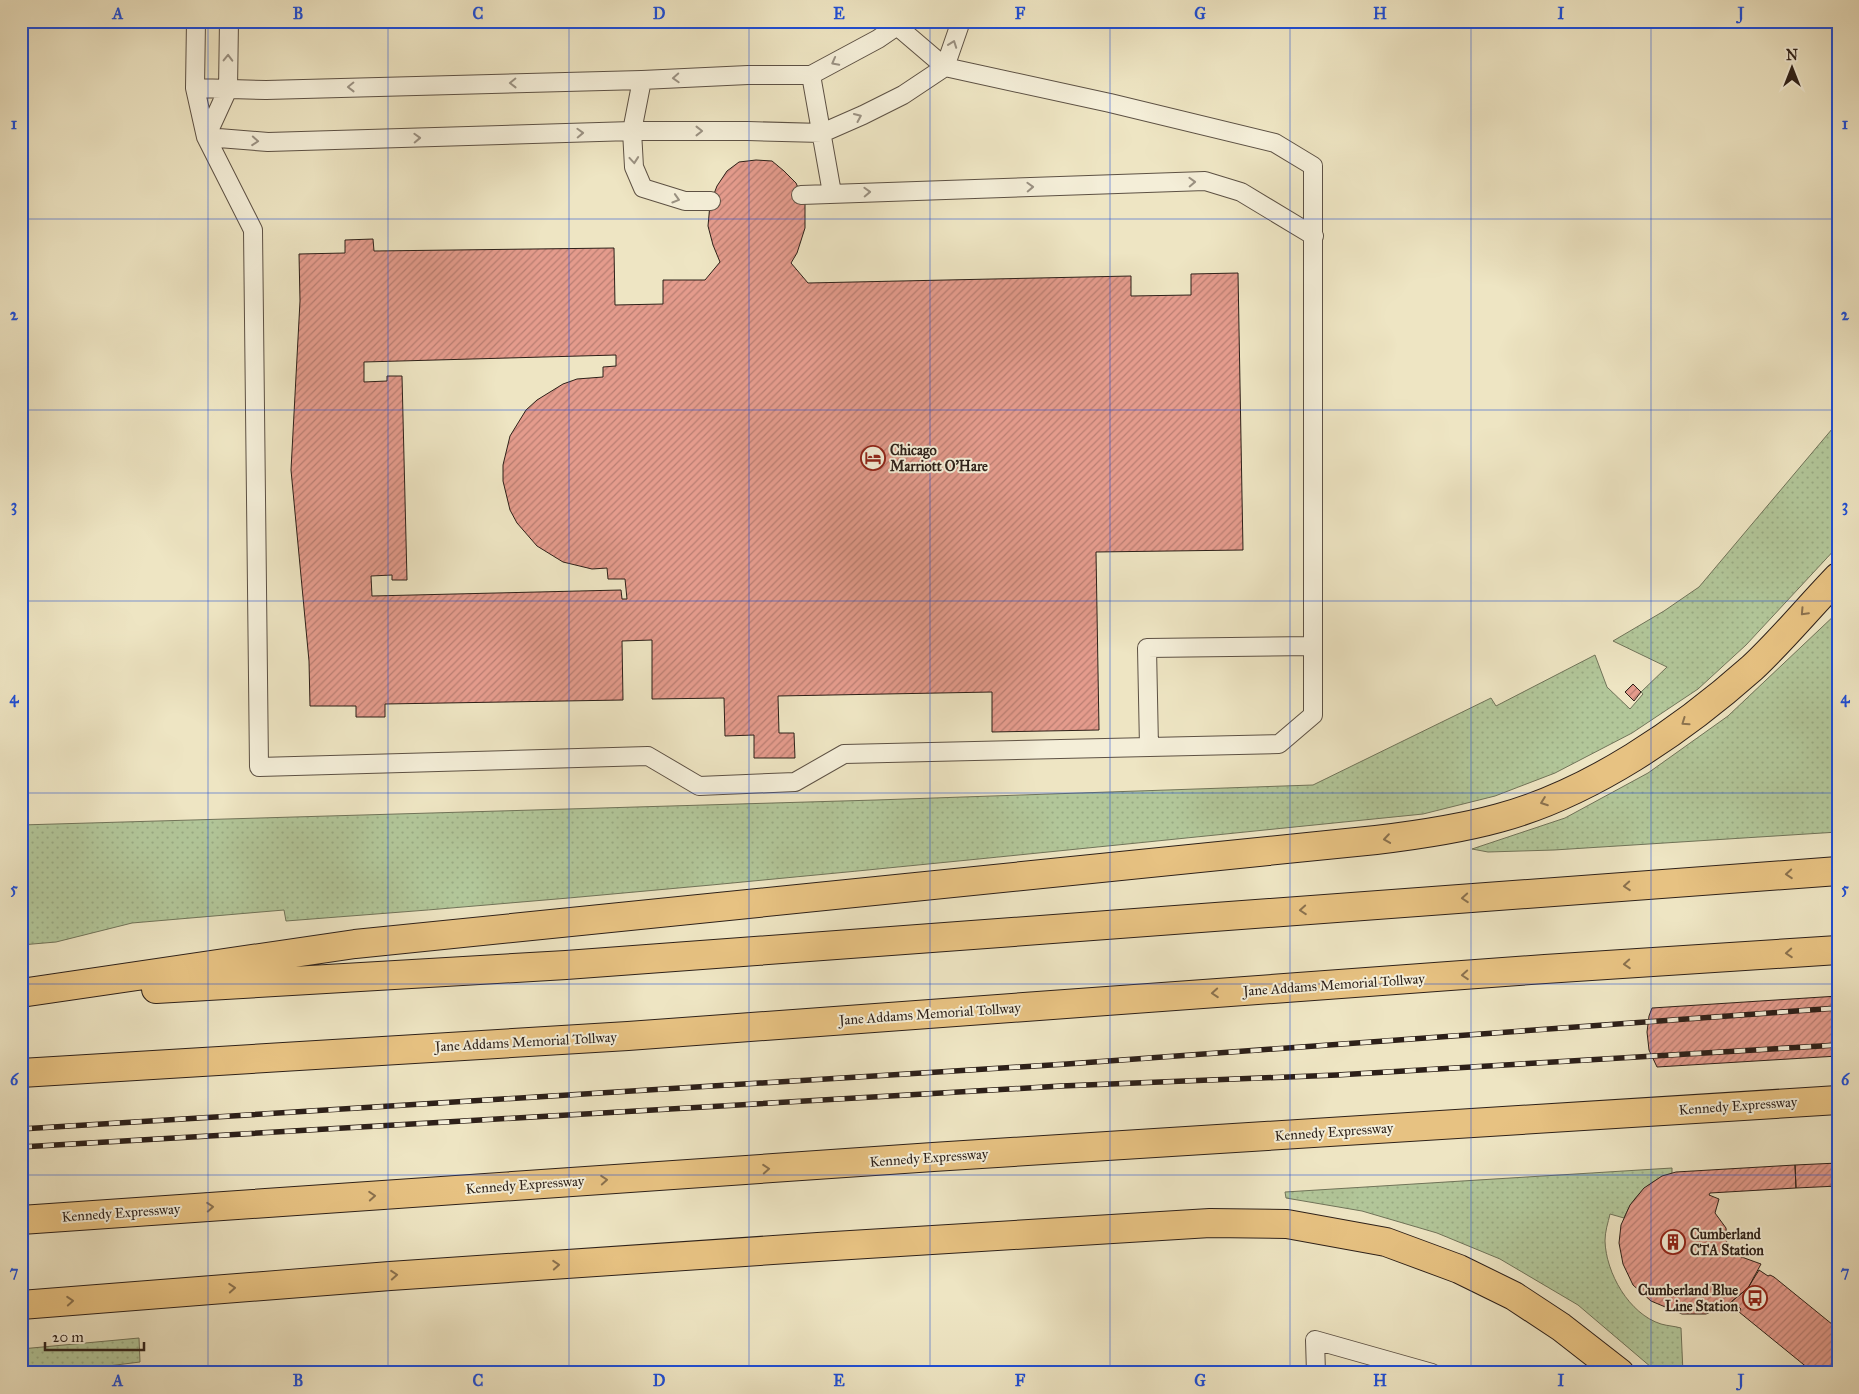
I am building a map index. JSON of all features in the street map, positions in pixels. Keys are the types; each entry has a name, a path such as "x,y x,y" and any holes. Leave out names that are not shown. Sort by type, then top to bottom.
{"highway":[{"path":"21,993 355,944 1358,842 1454,829 1501,818 1555,798 1619,766 1681,726 1753,667 1838,577"},
{"path":"21,997 566,965 1838,871"},
{"name":"Jane Addams Memorial Tollway","path":"21,1073 628,1036 1535,970 1838,950"},
{"name":"Kennedy Expressway","path":"21,1220 933,1157 1838,1100"},
{"path":"21,1305 400,1275 818,1247 1210,1223 1287,1224 1386,1242 1459,1269 1514,1296 1561,1327 1620,1373"}],"lane":[{"path":"196,21 196,88 206,137 253,230 259,767 648,756 699,786 796,782 844,754 1279,744 1313,715 1313,166 1275,143 1110,103 945,67 898,24 878,39 811,75 748,75 642,80 266,90 196,88"},
{"path":"206,137 228,89 229,21"},
{"path":"206,137 268,142 632,131 822,133 904,95 945,67 961,21"},
{"path":"811,75 832,194"},
{"path":"642,80 632,131 634,167 643,188 685,201 711,201"},
{"path":"801,195 1206,182 1241,192 1314,236"},
{"path":"1149,747 1147,648 1312,646"},
{"path":"1316,1373 1315,1340 1432,1373"}],"green space":[{"path":"1838,422 1838,546 1746,645 1698,689 1632,733 1555,773 1495,796 1423,814 713,885 286,921 284,910 132,923 56,942 21,945 21,825 1313,785 1491,698 1496,706 1595,655 1607,687 1630,709 1643,694 1641,692 1667,667 1613,641 1664,611 1699,587"},
{"path":"1838,612 1838,832 1554,850 1488,852 1472,849 1565,818 1648,773 1728,716"},
{"path":"1672,1168 1672,1174 1656,1180 1637,1196 1624,1218 1610,1214 1605,1241 1606,1253 1615,1279 1629,1302 1649,1319 1661,1324 1681,1328 1683,1373 1658,1373 1578,1305 1500,1259 1437,1233 1362,1211 1286,1198 1285,1192"},
{"path":"139,1338 140,1362 52,1373 21,1373 21,1349"}],"building":[{"name":"Chicago Marriott O'Hare","path":"772,161 796,183 805,203 805,228 797,253 791,263 808,283 1131,276 1131,296 1191,295 1191,274 1238,273 1243,550 1096,552 1099,730 992,732 992,692 778,696 779,733 794,733 795,758 754,758 754,735 725,736 724,698 652,699 652,640 622,641 623,700 385,704 385,717 356,717 356,706 310,706 309,661 291,470 300,301 299,254 345,253 345,240 373,239 374,251 614,248 615,305 663,304 663,280 705,280 720,262 708,226 710,204 717,186 727,171 739,162","holes":["616,355 616,366 603,367 603,377 577,379 563,384 537,400 526,410 510,436 503,465 503,481 510,510 517,523 537,546 563,562 592,569 607,568 608,579 625,579 627,599 622,599 621,590 372,596 371,576 392,575 392,580 407,580 402,376 387,376 387,381 364,382 364,362"]},
{"path":"1633,684 1641,692 1634,701 1625,692"},
{"path":"1838,996 1838,1056 1657,1067 1649,1050 1647,1032 1652,1008"},
{"path":"1838,1163 1838,1186 1796,1188 1795,1165"},
{"name":"Cumberland CTA Station","path":"1795,1165 1796,1188 1710,1193 1709,1195 1719,1199 1715,1213 1726,1228 1727,1240 1725,1251 1761,1264 1748,1288 1730,1303 1706,1314 1682,1314 1651,1301 1633,1285 1623,1264 1619,1243 1621,1225 1630,1205 1644,1188 1662,1176 1676,1172"},
{"path":"1759,1270 1768,1276 1774,1277 1838,1329 1838,1373 1814,1373 1739,1312 1741,1309 1732,1301 1748,1288"}],"railway":[{"path":"21,1129 1067,1064 1838,1008"},
{"path":"21,1147 1061,1086 1337,1075 1838,1045"}],"place":[{"name":"Chicago Marriott O'Hare","path":"873,458"},
{"name":"Cumberland CTA Station","path":"1673,1242"},
{"name":"Cumberland Blue Line Station","path":"1755,1298"}]}
